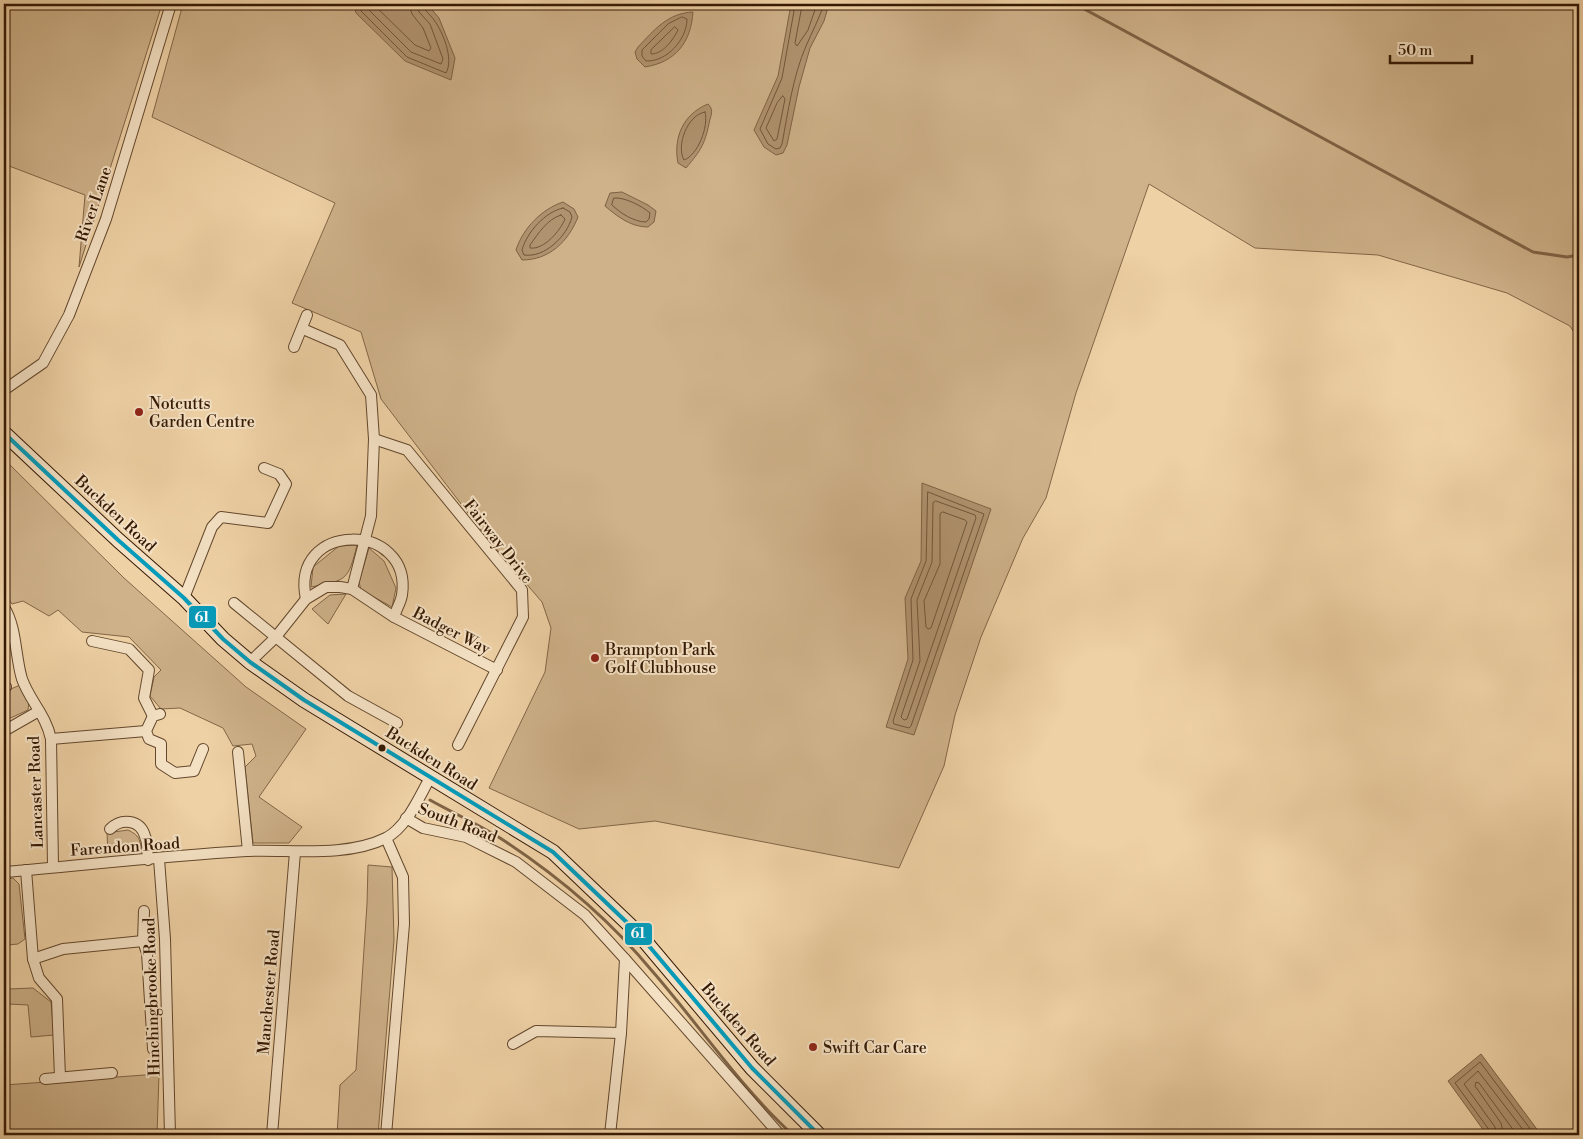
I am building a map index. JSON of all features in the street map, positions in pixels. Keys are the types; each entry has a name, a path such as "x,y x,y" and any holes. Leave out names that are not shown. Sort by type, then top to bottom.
{"main road":[{"name":"Buckden Road","path":"4,433 118,540 184,598 223,640 250,662 304,700 553,852 638,932 752,1068 819,1135"}],"street":[{"name":"River Lane","path":"4,390 44,363 69,316 106,219 171,4"},
{"path":"294,347 303,329 307,315"},
{"path":"250,662 275,638 306,599 326,588 352,589 371,516 374,439 371,394 340,345 303,329"},
{"name":"Fairway Drive","path":"374,439 407,450 522,590 523,617 458,744"},
{"path":"184,598 212,527 221,517 268,523 286,484 279,474 264,468"},
{"name":"Badger Way","path":"306,599 302,582 310,564 322,549 343,538 365,540 389,551 400,570 402,595 394,616"},
{"name":"Badger Way","path":"352,589 394,616 496,670"},
{"path":"234,603 348,696 397,723"},
{"name":"Lancaster Road","path":"4,607 10,618 23,680 48,724 51,739 53,866"},
{"path":"92,640 129,649 149,670 144,698 156,715 146,731"},
{"path":"4,731 39,711"},
{"path":"51,739 146,731"},
{"path":"146,731 149,739 161,744 162,764 175,773 194,771 203,749"},
{"path":"238,752 248,851"},
{"name":"Farendon Road","path":"4,872 53,866 248,851 295,852 360,847 386,838 396,831 430,778"},
{"name":"South Road","path":"406,818 423,828 466,837 516,862 584,915 626,959 780,1135"},
{"path":"110,829 115,824 124,821 134,823 141,828 146,836 148,860"},
{"path":"386,838 403,877 404,924 386,1135"},
{"name":"Manchester Road","path":"272,1135 295,852"},
{"name":"Hinchingbrooke Road","path":"159,858 165,939 170,1135"},
{"path":"26,870 33,959 39,978 56,999 60,1077"},
{"path":"144,911 143,941 147,953 153,1049"},
{"path":"33,959 63,949 143,941"},
{"path":"610,1135 621,1033 626,959"},
{"path":"513,1044 536,1031 621,1033"},
{"path":"45,1079 112,1073"}],"shaded area":[{"path":"4,4 162,4 79,267 85,195 4,164"},
{"path":"183,4 1579,4 1579,340 1570,326 1507,293 1378,255 1255,248 1149,184 1076,393 1046,498 1023,538 981,637 955,715 944,766 899,868 655,821 579,829 489,788 545,672 551,628 542,602 487,538 381,399 361,332 292,303 335,203 152,117"},
{"path":"4,459 124,578 246,687 306,729 259,797 302,827 289,843 253,843 245,767 256,756 252,744 233,746 223,728 180,708 161,709 150,696 154,677 161,670 129,637 82,632 58,610 49,616 23,601 12,604 4,593"},
{"path":"357,545 351,566 344,577 332,583 311,587 313,567 339,546"},
{"path":"369,548 384,561 396,588 392,607 361,590 359,582"},
{"path":"346,594 328,624 312,609 330,595"},
{"path":"20,685 29,701 28,710 4,721 4,692"},
{"path":"128,830 139,838 141,852 108,854 107,833"},
{"path":"368,865 392,867 394,940 378,1135 337,1135 340,1085 356,1070"},
{"path":"13,878 19,884 25,939 18,944 8,945 4,879"},
{"path":"33,988 51,1002 54,1035 31,1037 28,1005 8,1004 8,989"},
{"path":"159,1074 157,1135 4,1135 4,1085"}],"water":[{"path":"354,4 427,4 439,18 455,58 451,80 405,61 356,13"},
{"path":"788,4 829,4 824,21 810,48 799,87 787,145 783,153 776,155 764,147 754,130 778,76 790,10"},
{"path":"693,12 689,33 680,49 673,55 665,61 645,67 637,59 635,52 638,47 656,29 676,15"},
{"path":"708,104 712,113 706,135 699,151 686,168 678,163 677,145 679,136 686,120 699,108"},
{"path":"622,192 656,211 654,222 648,227 642,227 630,223 605,206 610,193"},
{"path":"563,202 574,209 578,217 569,234 563,242 549,253 541,257 522,260 516,250 523,234 541,214"},
{"path":"922,483 991,509 914,735 886,727 908,659 905,598 921,561"},
{"path":"1481,1054 1539,1132 1531,1135 1487,1135 1448,1081"}],"waterway":[{"path":"1075,4 1533,252 1567,257 1579,255"},
{"path":"430,800 492,833 542,867 582,899 619,934 653,972 755,1097 793,1135"}],"transit line":[{"name":"61","path":"4,433 118,540 184,598 223,639 250,662 304,700 553,852 638,933 752,1068 819,1135"}],"place":[{"name":"Notcutts Garden Centre","path":"139,412"},
{"name":"Brampton Park Golf Clubhouse","path":"595,658"},
{"name":"Swift Car Care","path":"813,1047"}]}
